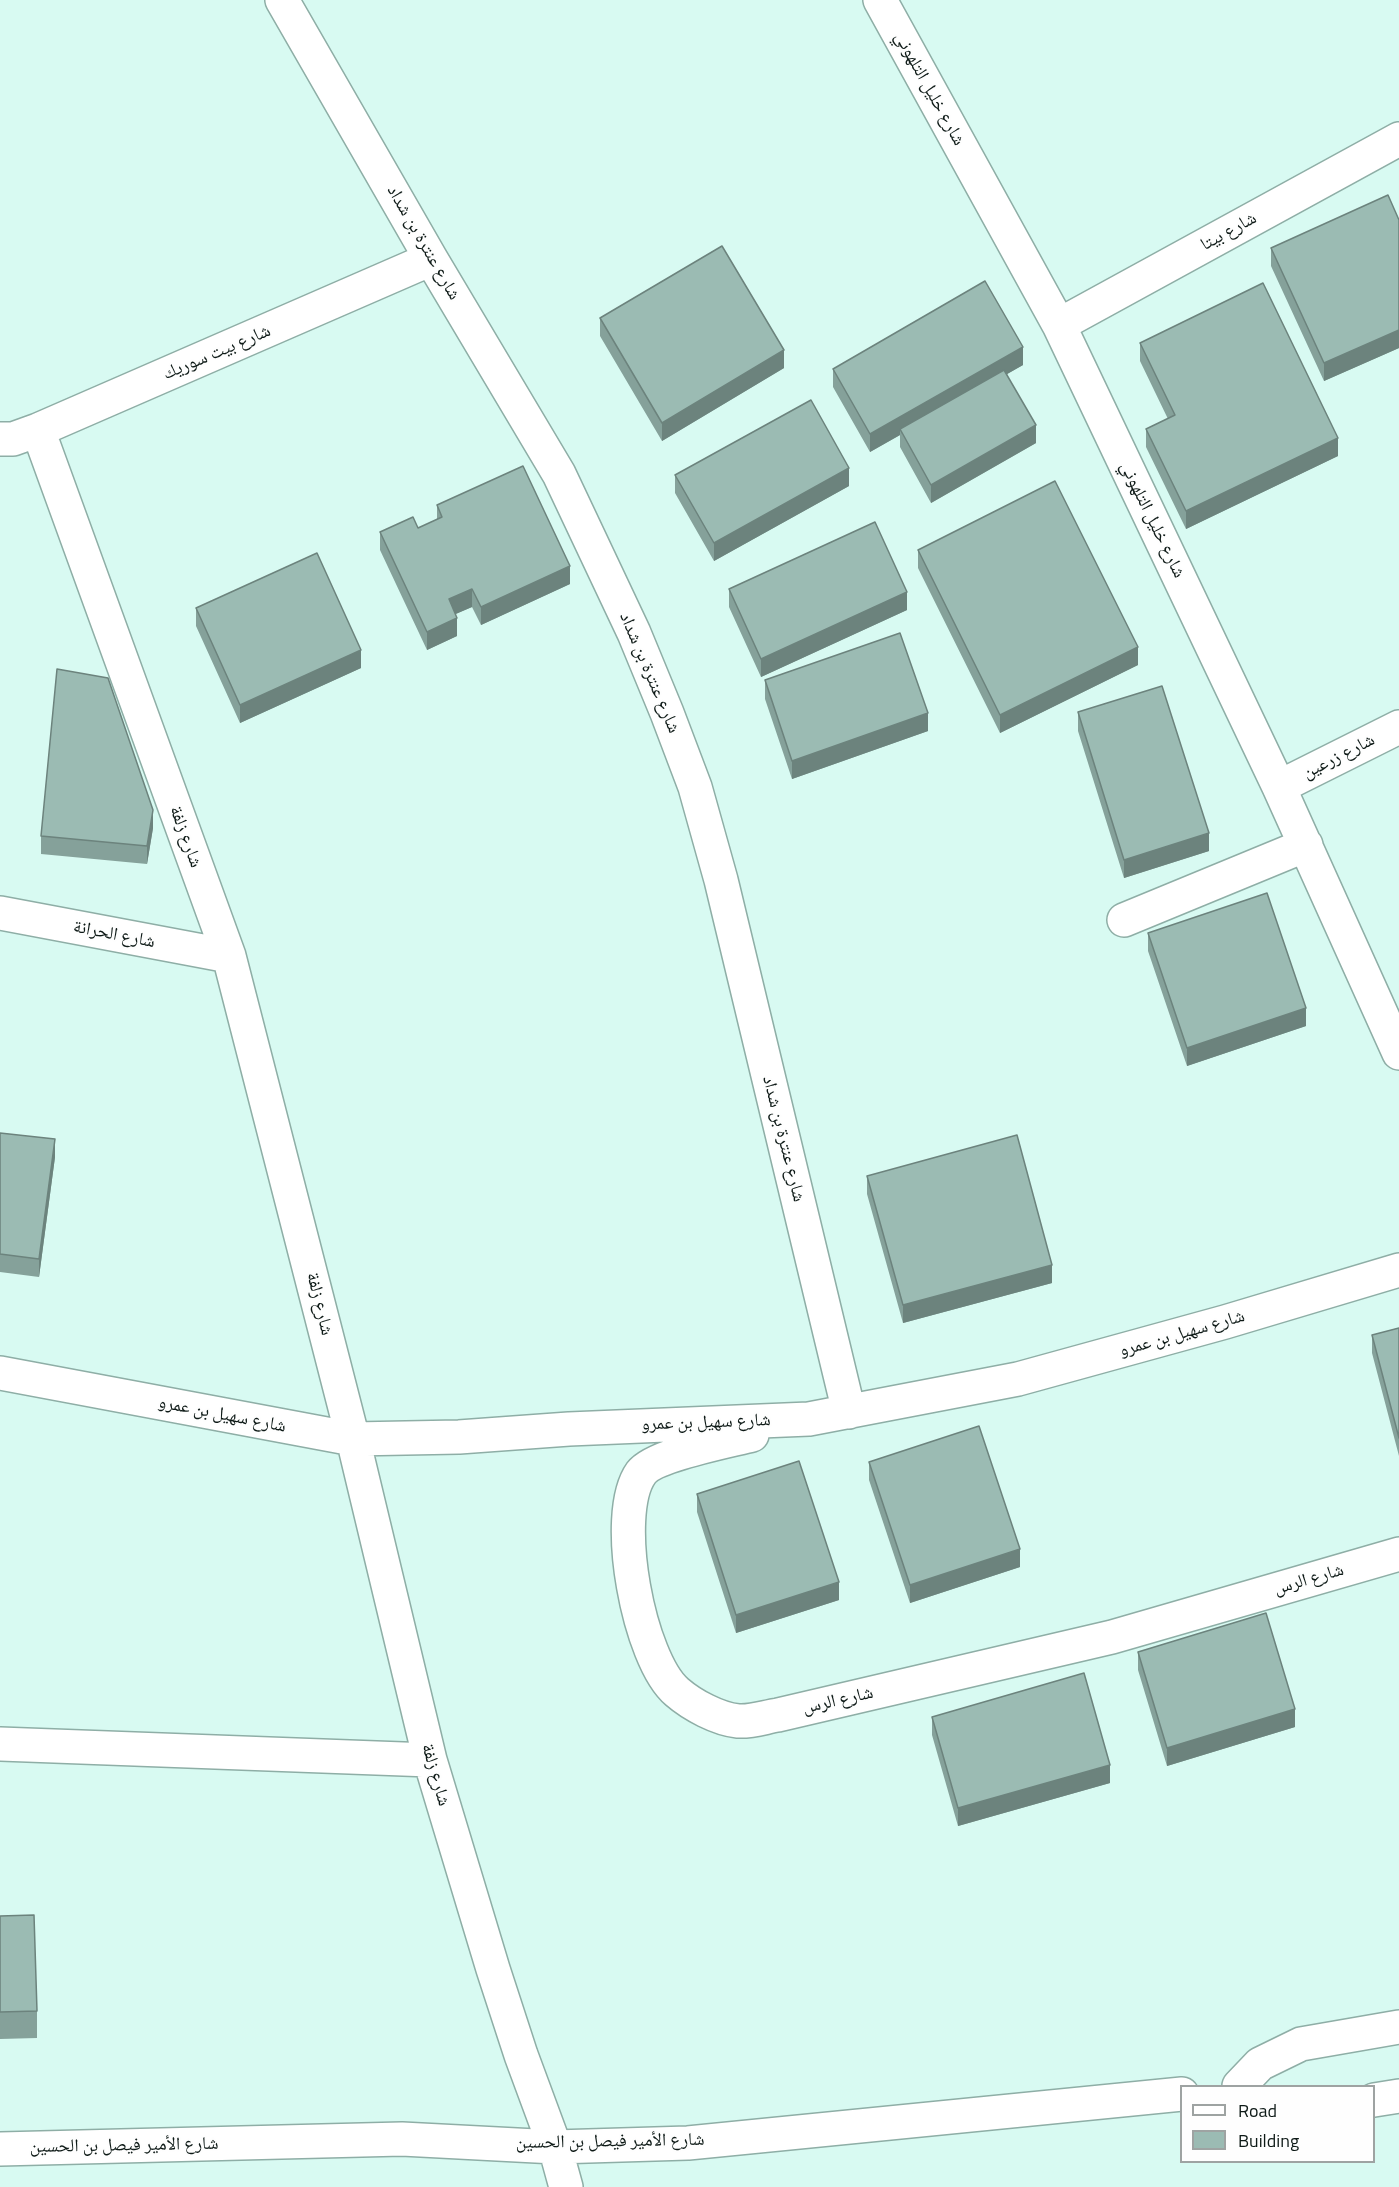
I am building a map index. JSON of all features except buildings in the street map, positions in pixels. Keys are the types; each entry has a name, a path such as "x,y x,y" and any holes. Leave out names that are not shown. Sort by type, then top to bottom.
{"street":[{"name":"شارع عنترة بن شداد","path":"282,0 431,260 564,484 634,633 695,788 721,880 849,1412"},
{"name":"شارع خليل التلهوني","path":"880,0 1059,325 1279,787 1399,1053"},
{"name":"شارع بيتا","path":"1059,325 1399,139"},
{"name":"شارع بيت سوريك","path":"0,439 13,439 38,430 431,260"},
{"name":"شارع زلفة","path":"38,430 229,956 353,1439 430,1760 497,1980 555,2147 566,2187"},
{"name":"شارع زرعين","path":"1279,787 1399,727"},
{"path":"1124,920 1306,845"},
{"name":"شارع الحرانة","path":"0,914 229,956"},
{"name":"شارع سهيل بن عمرو","path":"0,1372 353,1439 459,1437 569,1429 809,1419 1018,1378 1225,1322 1399,1270"},
{"name":"شارع الرس","path":"809,1419 672,1456 649,1466 641,1473 634,1490 628,1531 634,1589 648,1641 660,1671 673,1689 696,1706 737,1721 762,1718 1112,1636 1399,1554"},
{"path":"0,1744 430,1760"},
{"path":"1240,2085 1260,2064 1301,2044 1399,2027"},
{"name":"شارع الأمير فيصل بن الحسين","path":"0,2149 402,2139 555,2147 688,2143 1180,2094"},
{"path":"1375,2100 1399,2096"}]}
